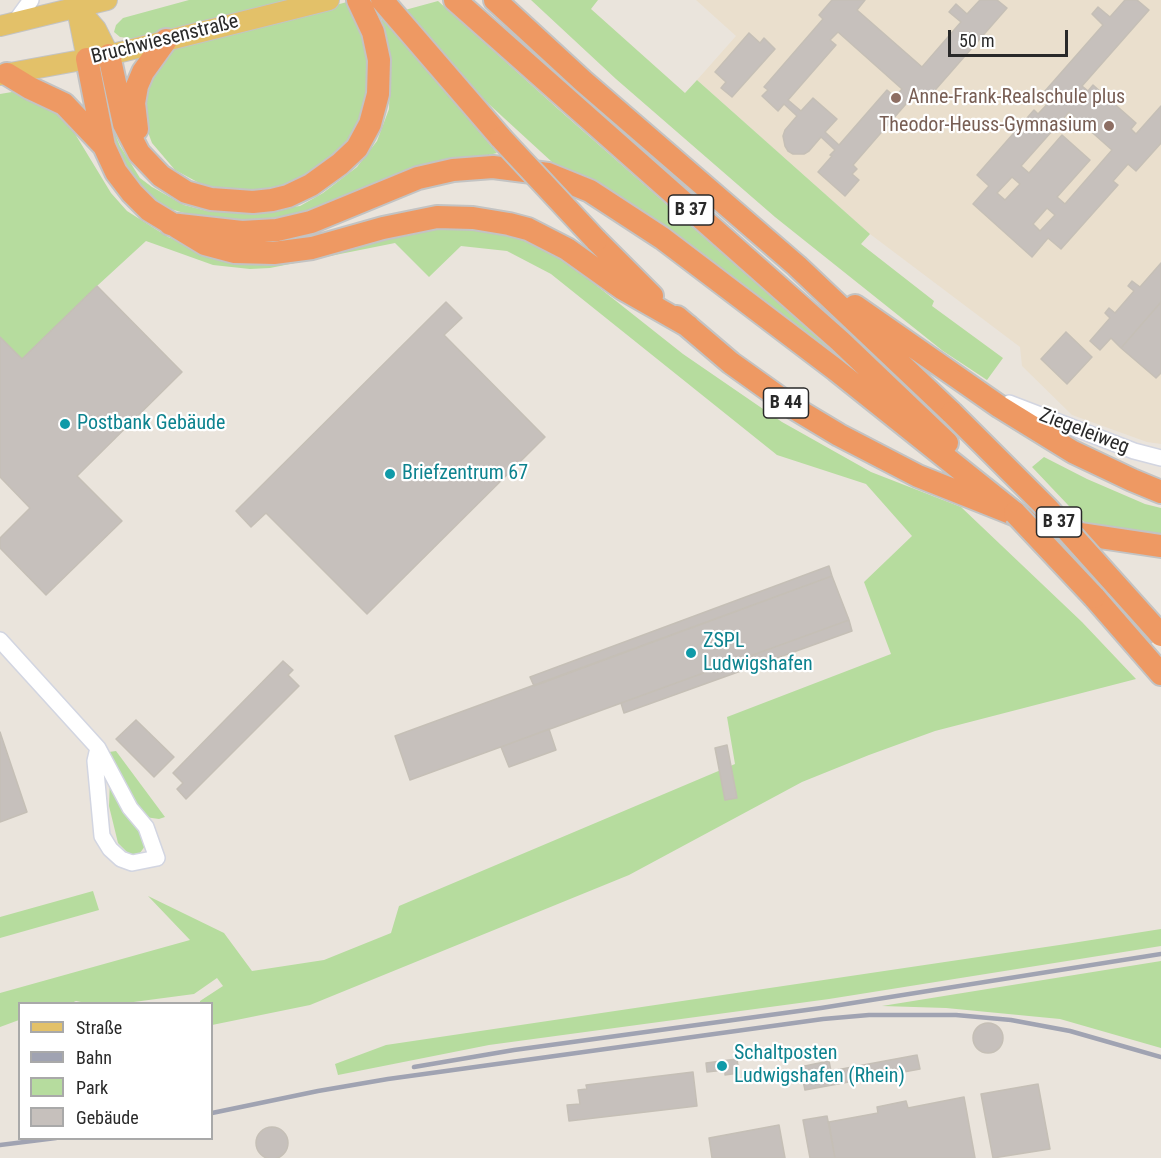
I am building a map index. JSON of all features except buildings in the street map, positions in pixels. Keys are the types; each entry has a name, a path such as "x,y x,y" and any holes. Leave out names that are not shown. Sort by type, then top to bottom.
{"highway":[{"name":"B 37","path":"455,0 840,341 916,424 1015,513 1094,597 1161,674"},
{"name":"B 37","path":"495,0 583,81 797,267 952,413 1048,509 1161,635"},
{"name":"B 44","path":"387,6 501,138 643,288 731,363 794,408 918,476 1021,517 1080,534 1161,546"},
{"path":"98,57 128,114 139,153 161,176 186,192 211,199 253,202 288,196 311,185 340,164 361,140 376,105 380,72 376,42 363,9"},
{"path":"128,114 143,72 166,40"},
{"path":"94,127 98,57"},
{"path":"3,75 64,104 94,127 116,172 132,193 149,210 205,244 235,252 274,252 312,248 383,228 438,217 473,218 509,224 528,229 567,249 623,289 688,326"},
{"path":"170,224 242,232 277,230 311,222 418,178 453,170 493,167 548,174 590,191 662,238 916,424"},
{"path":"797,267 1000,407 1099,466 1161,492"}],"main road":[{"name":"Bruchwiesenstraße","path":"3,75 98,57 329,0"},
{"path":"8,24 76,4 100,1 98,57"},
{"path":"76,4 92,34 98,57"}],"street":[{"path":"8,24 31,0"},
{"name":"Ziegeleiweg","path":"1008,403 1134,451 1161,458"},
{"path":"0,640 98,748 130,808 146,827 156,858 132,863 121,859 110,849 102,836 95,761 98,748"}],"shaded area":[{"path":"696,0 1161,0 1161,444 1147,442 1072,415 1022,366 1020,347 870,234 697,80 736,36"}],"green space":[{"path":"189,0 286,0 136,39 120,37 114,32 116,25 123,18"},
{"path":"531,0 598,0 591,9 685,93 697,80 870,234 861,244 934,301 932,306 1003,358 987,380 943,351 775,217 616,79"},
{"path":"438,1 890,401 680,241 552,162 480,96 405,10"},
{"path":"347,2 367,42 370,80 358,128 349,143 327,167 261,196 229,194 201,184 175,170 152,143 143,119 144,88 173,49"},
{"path":"383,18 497,153 439,167 301,216 245,225 167,208 135,183 115,150 97,70 104,69 115,134 120,146 140,178 152,187 184,205 207,211 236,213 300,206 323,193 357,167 377,141 389,109 388,45 380,23"},
{"path":"12,92 31,97 66,119 111,193 127,211 168,237 210,253 391,235 442,227 475,227 507,233 543,248 568,263 683,354 782,422 871,472 961,507 1082,622 1136,679 935,731 869,755 802,782 629,875 310,1005 213,1025 213,1002 200,1001 223,986 217,978 194,994 134,1002 18,1002 18,1020 0,1027 0,993 190,940 148,896 224,933 252,971 324,960 391,933 399,906 735,764 727,717 891,654 864,582 912,536 866,484 777,455 551,274 507,251 461,246 429,277 395,243 270,268 250,269 213,265 146,241 22,359 0,337 0,94"},
{"path":"1044,457 1087,479 1145,504 1161,508 1161,534 1086,524 1032,467"},
{"path":"116,751 165,817 159,819 145,817 136,806 109,752"},
{"path":"110,779 138,825 145,846 140,853 130,855 118,843 109,806"},
{"path":"93,891 99,910 0,938 0,917"},
{"path":"1161,929 1161,946 829,999 489,1045 338,1075 335,1064 386,1045"},
{"path":"1161,961 1161,1048 1060,1019 946,1008 882,1006"}],"railway":[{"path":"414,1067 514,1050 821,1008 1161,954"},
{"path":"213,1113 388,1079 823,1019 869,1015 956,1015 1011,1020 1070,1031 1161,1057"},
{"path":"0,1145 40,1140"}],"place":[{"name":"Anne-Frank-Realschule plus","path":"896,98"},
{"name":"Theodor-Heuss-Gymnasium","path":"1109,126"},
{"name":"Postbank Gebäude","path":"65,424"},
{"name":"Briefzentrum 67","path":"390,474"},
{"name":"ZSPL Ludwigshafen","path":"691,653"},
{"name":"Schaltposten Ludwigshafen (Rhein)","path":"722,1066"}]}
